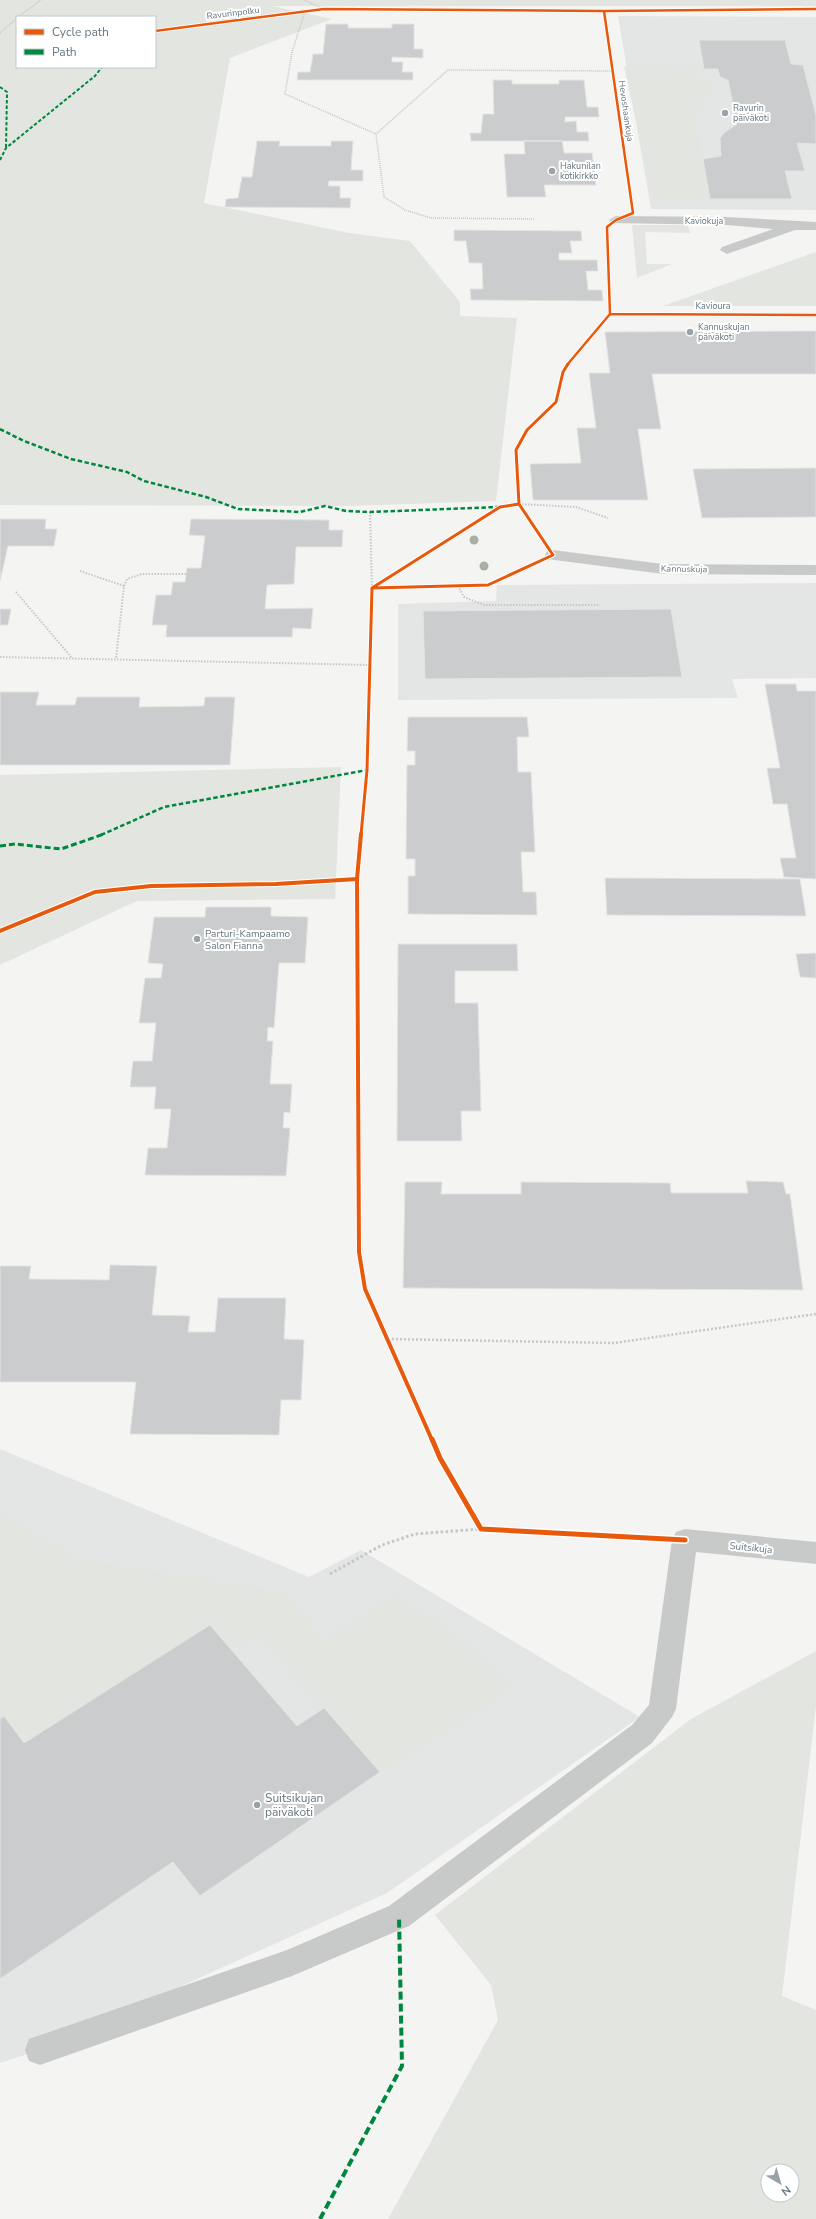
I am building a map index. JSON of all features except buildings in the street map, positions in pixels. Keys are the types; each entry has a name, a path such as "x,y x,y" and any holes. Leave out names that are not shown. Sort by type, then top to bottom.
{"street":[{"name":"Kaviokuja","path":"616,220 727,221 793,226 816,226"},
{"name":"Kaviokuja","path":"726,250 793,226"},
{"name":"Kannuskuja","path":"553,554 663,569 816,570"},
{"name":"Suitsikuja","path":"40,2050 292,1962 399,1916 642,1734 662,1709 685,1540 816,1553"}],"path":[{"path":"21,16 41,0"},
{"path":"304,0 324,9"},
{"path":"297,12 331,9"},
{"path":"305,12 292,52 284,94 376,134"},
{"path":"0,33 16,20"},
{"path":"376,134 448,70 612,71"},
{"path":"376,134 384,197 405,210 431,218 534,219"},
{"path":"519,498 519,504 553,554"},
{"path":"513,505 519,504"},
{"path":"370,512 372,596"},
{"path":"80,571 124,586"},
{"path":"116,659 124,586 127,579 138,575 186,574"},
{"path":"372,588 379,586"},
{"path":"450,586 466,586"},
{"path":"16,592 72,658"},
{"path":"0,657 370,665"},
{"path":"370,657 370,672"},
{"path":"388,1339 614,1343 816,1314"},
{"path":"385,1332 391,1346"},
{"path":"478,1523 481,1529"},
{"path":"330,1574 382,1545 415,1534 481,1529 489,1530"}],"shaded area":[{"path":"0,0 816,0 816,6 272,6 332,19 230,58 204,203 349,233 410,241 460,302 460,316 517,318 496,501 349,506 0,505"},
{"name":"Ravurin päiväkoti","path":"618,16 816,17 816,210 651,209"},
{"path":"624,66 693,67 694,76 717,84 694,114 710,199 652,197"},
{"path":"632,225 688,225 690,233 645,232 647,264 672,264 637,278"},
{"path":"816,252 816,306 663,306"},
{"path":"816,583 816,678 732,679 738,698 398,700 398,604 496,601 497,585"},
{"path":"341,767 335,899 137,901 0,965 0,775"},
{"name":"Suitsikujan päiväkoti","path":"0,1449 309,1577 361,1550 640,1717 387,1893 40,2050 0,2063"},
{"path":"0,1513 75,1558 282,1592 324,1640 392,1595 442,1621 512,1687 489,1705 380,1772 257,1636 233,1651 210,1625 24,1743 4,1716 0,1719"},
{"path":"816,1651 816,1706 782,1996 816,2010 816,2219 388,2219 498,2020 491,1985 435,1915 691,1719"}],"marked path":[{"path":"0,160 6,148 95,76 101,68"},
{"path":"0,87 7,92 6,148"},
{"path":"0,429 24,441 71,459 127,472 144,481 206,497 238,509 300,512 325,506 335,507 346,511 370,512 498,507"},
{"path":"0,846 15,844 61,849 120,828 164,807 367,770"},
{"path":"320,2219 402,2066 399,1916"}],"cycle path":[{"name":"Ravurinpolku","path":"156,31 324,9 604,11 816,9"},
{"name":"Hevoshaankuja","path":"604,11 633,213 616,220 607,227 610,314"},
{"name":"Kavioura","path":"610,314 816,315"},
{"path":"372,588 488,585 553,555 519,504 516,450 527,430 556,402 563,372 573,356 610,314"},
{"path":"372,588 500,507 519,504"},
{"path":"372,588 367,770 357,879 359,1252 365,1289 440,1458 481,1529 685,1540"},
{"path":"0,931 95,892 151,886 276,884 357,879"}],"place":[{"name":"Ravurin päiväkoti","path":"725,113"},
{"name":"Hakunilan kotikirkko","path":"552,171"},
{"name":"Kannuskujan päiväkoti","path":"690,332"},
{"name":"Parturi-Kampaamo Salon Fianna","path":"197,939"},
{"name":"Suitsikujan päiväkoti","path":"257,1805"}]}
